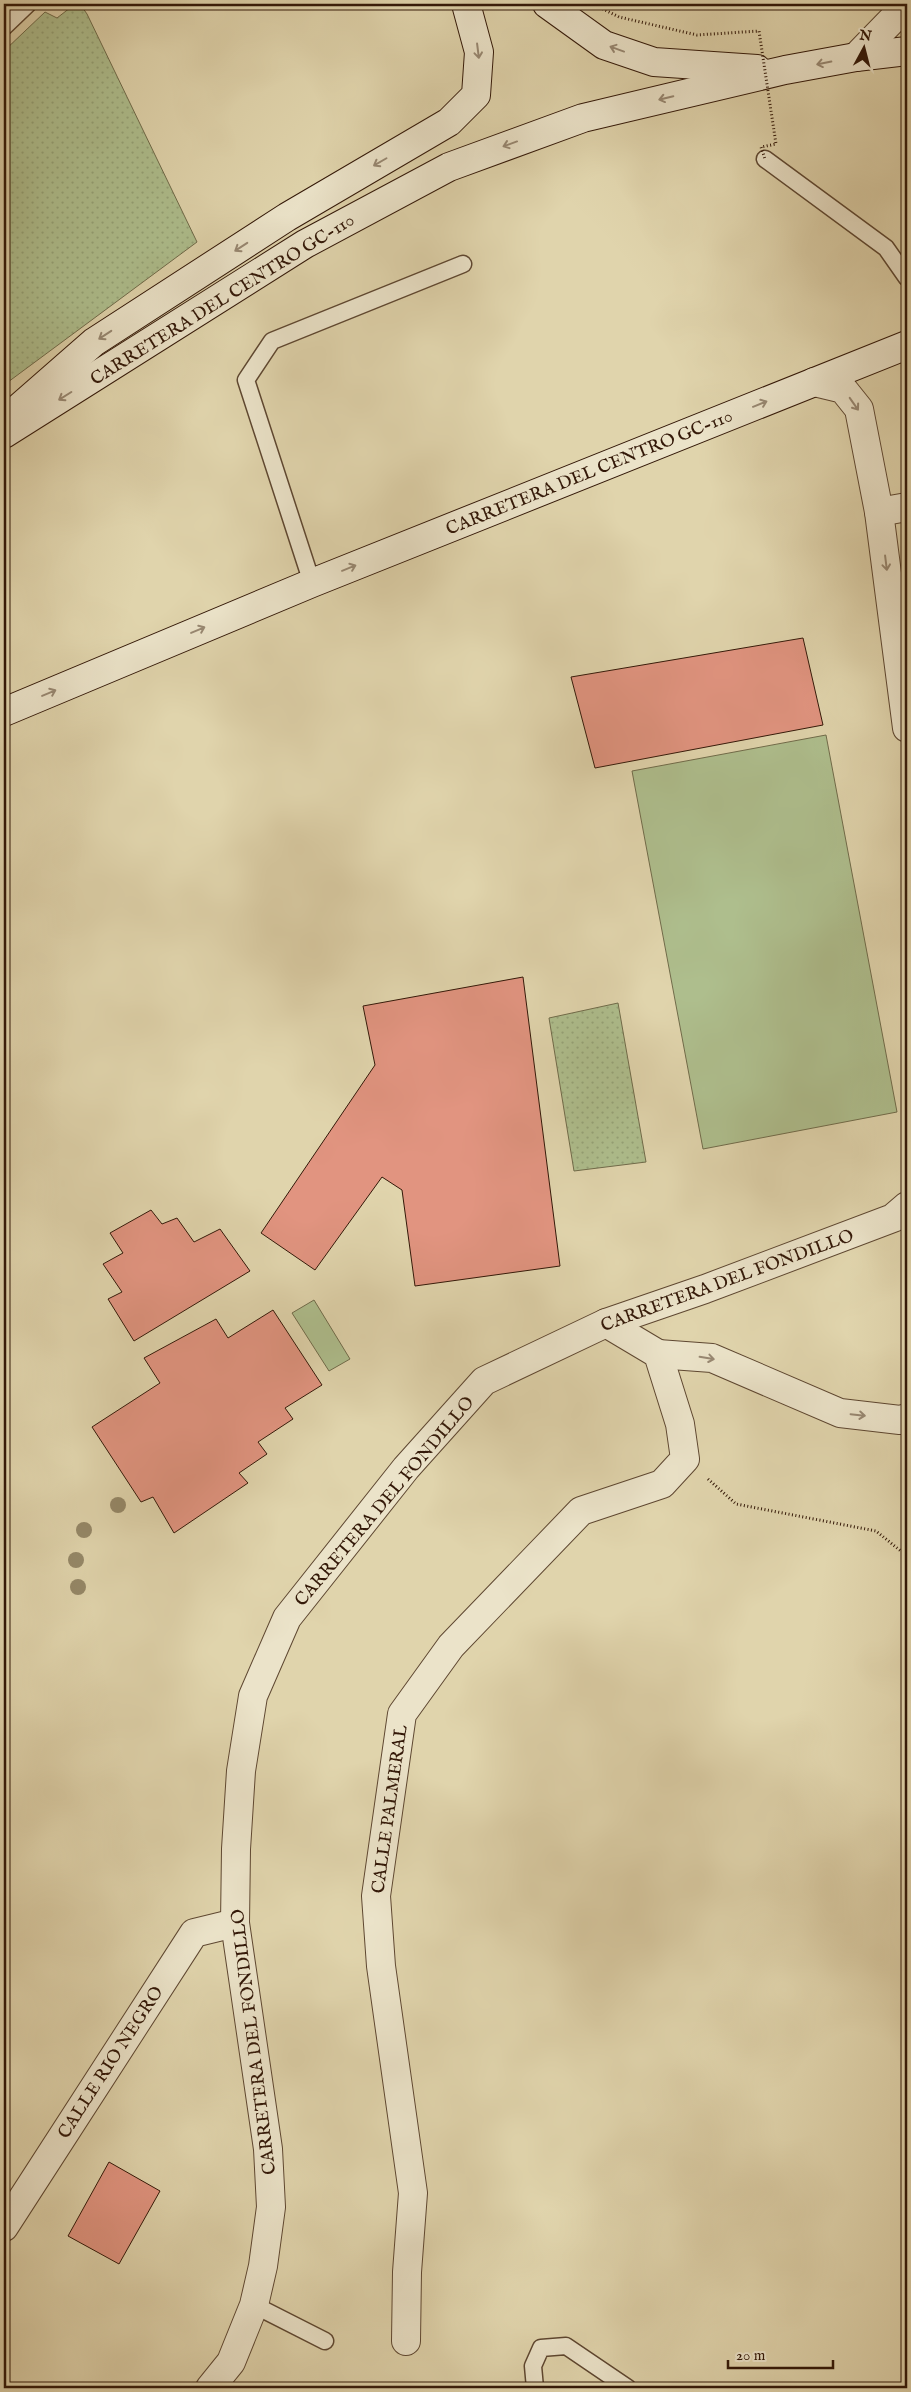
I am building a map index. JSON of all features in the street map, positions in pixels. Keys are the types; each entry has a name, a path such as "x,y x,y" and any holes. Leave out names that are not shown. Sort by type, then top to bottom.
{"street":[{"path":"4,421 94,342 287,217 449,122 476,95 479,52 466,4"},
{"path":"547,4 604,45 654,62 786,70"},
{"path":"856,57 893,19 904,4"},
{"name":"CARRETERA DEL CENTRO GC-110","path":"4,434 305,244 449,167 583,118 786,70 856,57 907,51"},
{"name":"CARRETERA DEL CENTRO GC-110","path":"4,712 312,582 907,344"},
{"path":"814,382 843,389 859,409 879,512 907,728"},
{"path":"879,512 907,507"},
{"name":"CARRETERA DEL FONDILLO","path":"210,2388 231,2362 254,2305 263,2266 271,2207 268,2149 235,1923 236,1849 241,1780 253,1696 287,1618 406,1468 484,1380 606,1323 705,1289 893,1218 907,1206"},
{"path":"606,1323 658,1354 712,1358 840,1413 900,1420 907,1418"},
{"path":"658,1354 680,1424 685,1459"},
{"name":"CALLE PALMERAL","path":"406,2341 407,2272 413,2193 382,1966 376,1896 402,1714 451,1646 581,1511 662,1484 685,1459"},
{"name":"CALLE RIO NEGRO","path":"4,2227 194,1934 235,1923"}],"lane":[{"path":"4,27 28,4"},
{"path":"765,159 886,248 907,278"},
{"path":"312,582 246,380 272,341 463,264"},
{"path":"254,2305 325,2341"},
{"path":"535,2388 533,2366 540,2348 566,2346 628,2388"}],"path":[{"path":"593,4 619,17 697,35 759,31 776,144 760,147 765,159"},
{"path":"685,1459 736,1504 876,1531 907,1556"}],"green space":[{"path":"75,4 80,4 87,14 197,242 4,385 4,51 45,12 57,18"},
{"path":"826,735 897,1112 703,1149 632,771"},
{"path":"618,1003 646,1162 574,1171 549,1018"},
{"path":"314,1300 350,1359 329,1371 292,1313"}],"building":[{"path":"803,638 823,725 595,768 571,677"},
{"path":"523,977 560,1266 415,1286 402,1190 382,1177 315,1270 261,1233 375,1065 363,1006"},
{"path":"151,1210 162,1224 177,1218 194,1242 220,1229 250,1271 134,1341 108,1299 122,1292 103,1264 123,1253 110,1233"},
{"path":"4,1240 9,1247 4,1250"},
{"path":"273,1310 322,1385 285,1408 293,1419 258,1442 267,1454 239,1473 248,1483 174,1533 153,1497 141,1502 92,1427 160,1383 144,1358 216,1319 228,1338"},
{"path":"109,2162 160,2191 119,2264 68,2236"}]}
